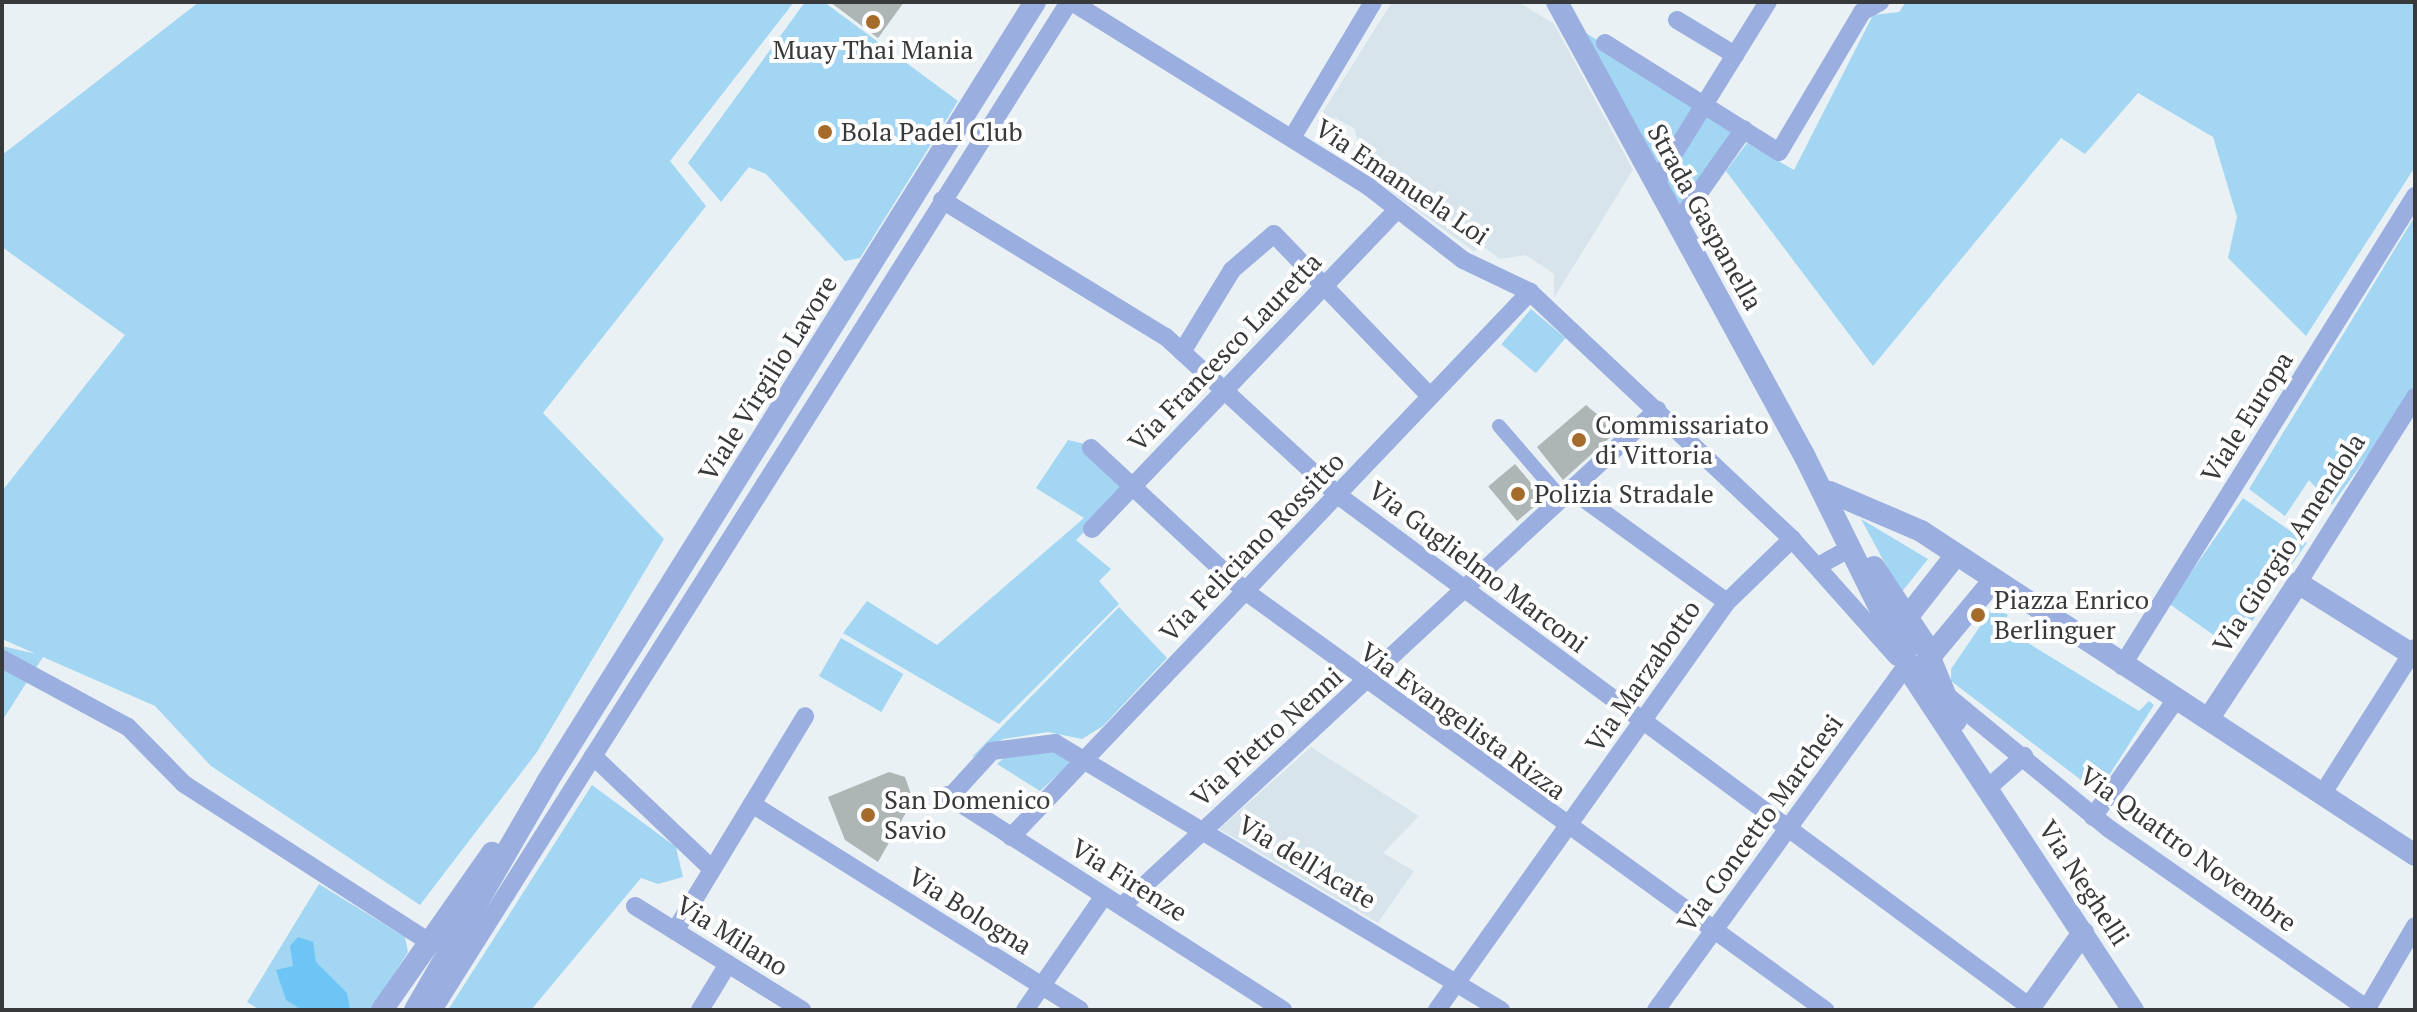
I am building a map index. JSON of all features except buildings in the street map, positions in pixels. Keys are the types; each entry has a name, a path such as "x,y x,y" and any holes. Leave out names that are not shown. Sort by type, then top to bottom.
{"street":[{"name":"Viale Virgilio Lavore","path":"415,1010 547,782 1035,2"},
{"path":"433,1010 942,200 1070,2"},
{"name":"Via Emanuela Loi","path":"1070,2 1292,138 1463,260 1530,292 1912,656"},
{"path":"1292,138 1373,2"},
{"name":"Strada Gaspanella","path":"1557,2 1805,457 1850,548 1912,656"},
{"path":"1655,184 1768,2"},
{"path":"1605,43 1779,152 1873,3"},
{"path":"1677,20 1735,55"},
{"path":"1677,224 1744,129"},
{"name":"Viale Europa","path":"2122,666 2415,196"},
{"name":"Via Guglielmo Marconi","path":"942,200 1182,352 1339,496 2029,1008"},
{"path":"906,211 927,224"},
{"name":"Via Francesco Lauretta","path":"1092,529 1396,211"},
{"path":"1182,352 1232,270 1274,234 1430,396"},
{"name":"Via Feliciano Rossitto","path":"1011,837 1530,292"},
{"name":"Via Giorgio Amendola","path":"2209,718 2415,397"},
{"name":"Via Pietro Nenni","path":"1122,906 1657,410"},
{"path":"1499,426 1567,495 1727,602"},
{"name":"Via Evangelista Rizza","path":"1091,448 1245,591 1566,828 1825,1010"},
{"name":"Strada Gaspanella","path":"1805,457 1830,492 1905,620 1912,656"},
{"path":"1830,492 1921,531 2122,666 2209,718 2415,855"},
{"name":"Via Marzabotto","path":"1437,1010 1727,602 1792,539"},
{"path":"1818,566 1850,548"},
{"path":"1905,620 1956,555"},
{"path":"1912,656 1994,580"},
{"path":"2298,583 2414,652 2323,793"},
{"path":"1912,656 1944,693 1989,787"},
{"path":"1912,656 1989,787"},
{"name":"Via Concetto Marchesi","path":"1656,1010 1912,656"},
{"path":"2,659 128,727 184,784 429,942"},
{"name":"Via Quattro Novembre","path":"1944,693 2024,756 2093,817 2367,1009"},
{"path":"2093,817 2177,698"},
{"path":"675,931 805,716"},
{"name":"Via dell'Acate","path":"948,796 992,751 1023,742 1055,743 1501,1010"},
{"path":"593,756 712,869"},
{"path":"1989,787 2024,756"},
{"name":"Viale Virgilio Lavore","path":"382,1010 547,782"},
{"name":"Via Neghelli","path":"1989,787 2133,1010"},
{"name":"Via Firenze","path":"948,796 1283,1010"},
{"name":"Via Bologna","path":"752,804 1080,1010"},
{"path":"1025,1010 1104,896"},
{"name":"Via Milano","path":"635,906 802,1010"},
{"path":"2367,1009 2415,926"},
{"path":"2029,1008 2083,933"},
{"path":"700,1010 728,964"}],"shaded area":[{"path":"199,2 794,2 670,161 706,206 543,413 664,539 537,752 420,905 211,766 155,706 43,657 2,721 2,646 36,654 2,639 2,491 125,335 2,247 2,155"},
{"name":"Bola Padel Club","path":"805,2 824,2 958,101 860,258 845,261 766,174 749,167 721,202 688,163"},
{"path":"1392,2 1519,2 1554,24 1633,170 1554,298 1554,274 1526,255 1500,259 1480,244 1475,252 1389,190 1366,165 1354,128 1335,118 1317,121"},
{"path":"1906,2 2415,2 2415,167 2306,336 2228,258 2237,217 2213,137 2138,93 2085,154 2061,138 1873,366 1726,171 1747,143 1794,170 1873,15 1899,12"},
{"path":"1575,26 1739,130 1677,218"},
{"path":"2415,216 2415,390 2332,505 2309,480 2285,516 2249,489"},
{"path":"1531,309 1565,338 1536,373 1501,344"},
{"path":"1068,440 1085,444 1128,487 1076,540 1111,569 1099,581 1119,604 999,724 843,633 867,601 937,645 1084,518 1036,488"},
{"path":"2243,498 2307,543 2233,648 2169,604"},
{"path":"1861,519 1928,559 1901,593"},
{"path":"1994,606 2008,615 2002,627 2139,711 2149,701 2154,705 2108,777 2081,780 1951,681 1951,669"},
{"path":"1119,607 1167,658 1103,726 1082,739 1048,732 1003,739 971,758"},
{"path":"841,638 903,674 881,712 819,676"},
{"path":"1311,747 1419,816 1383,853 1414,871 1378,923 1219,829"},
{"path":"1013,750 1065,752 1070,764 1040,791 997,764"},
{"path":"592,785 676,847 683,877 658,884 641,878 531,1010 448,1010"},
{"path":"319,884 405,937 408,952 371,1010 260,1010 247,1002"},
{"path":"298,937 313,942 316,962 347,993 350,1010 302,1010 286,1000 276,970 293,966 290,946"}],"place":[{"name":"Muay Thai Mania","path":"873,22"},
{"name":"Bola Padel Club","path":"825,132"},
{"name":"Commissariato di Vittoria","path":"1579,440"},
{"name":"Polizia Stradale","path":"1518,494"},
{"name":"Piazza Enrico Berlinguer","path":"1978,615"},
{"name":"San Domenico Savio","path":"868,815"}]}
